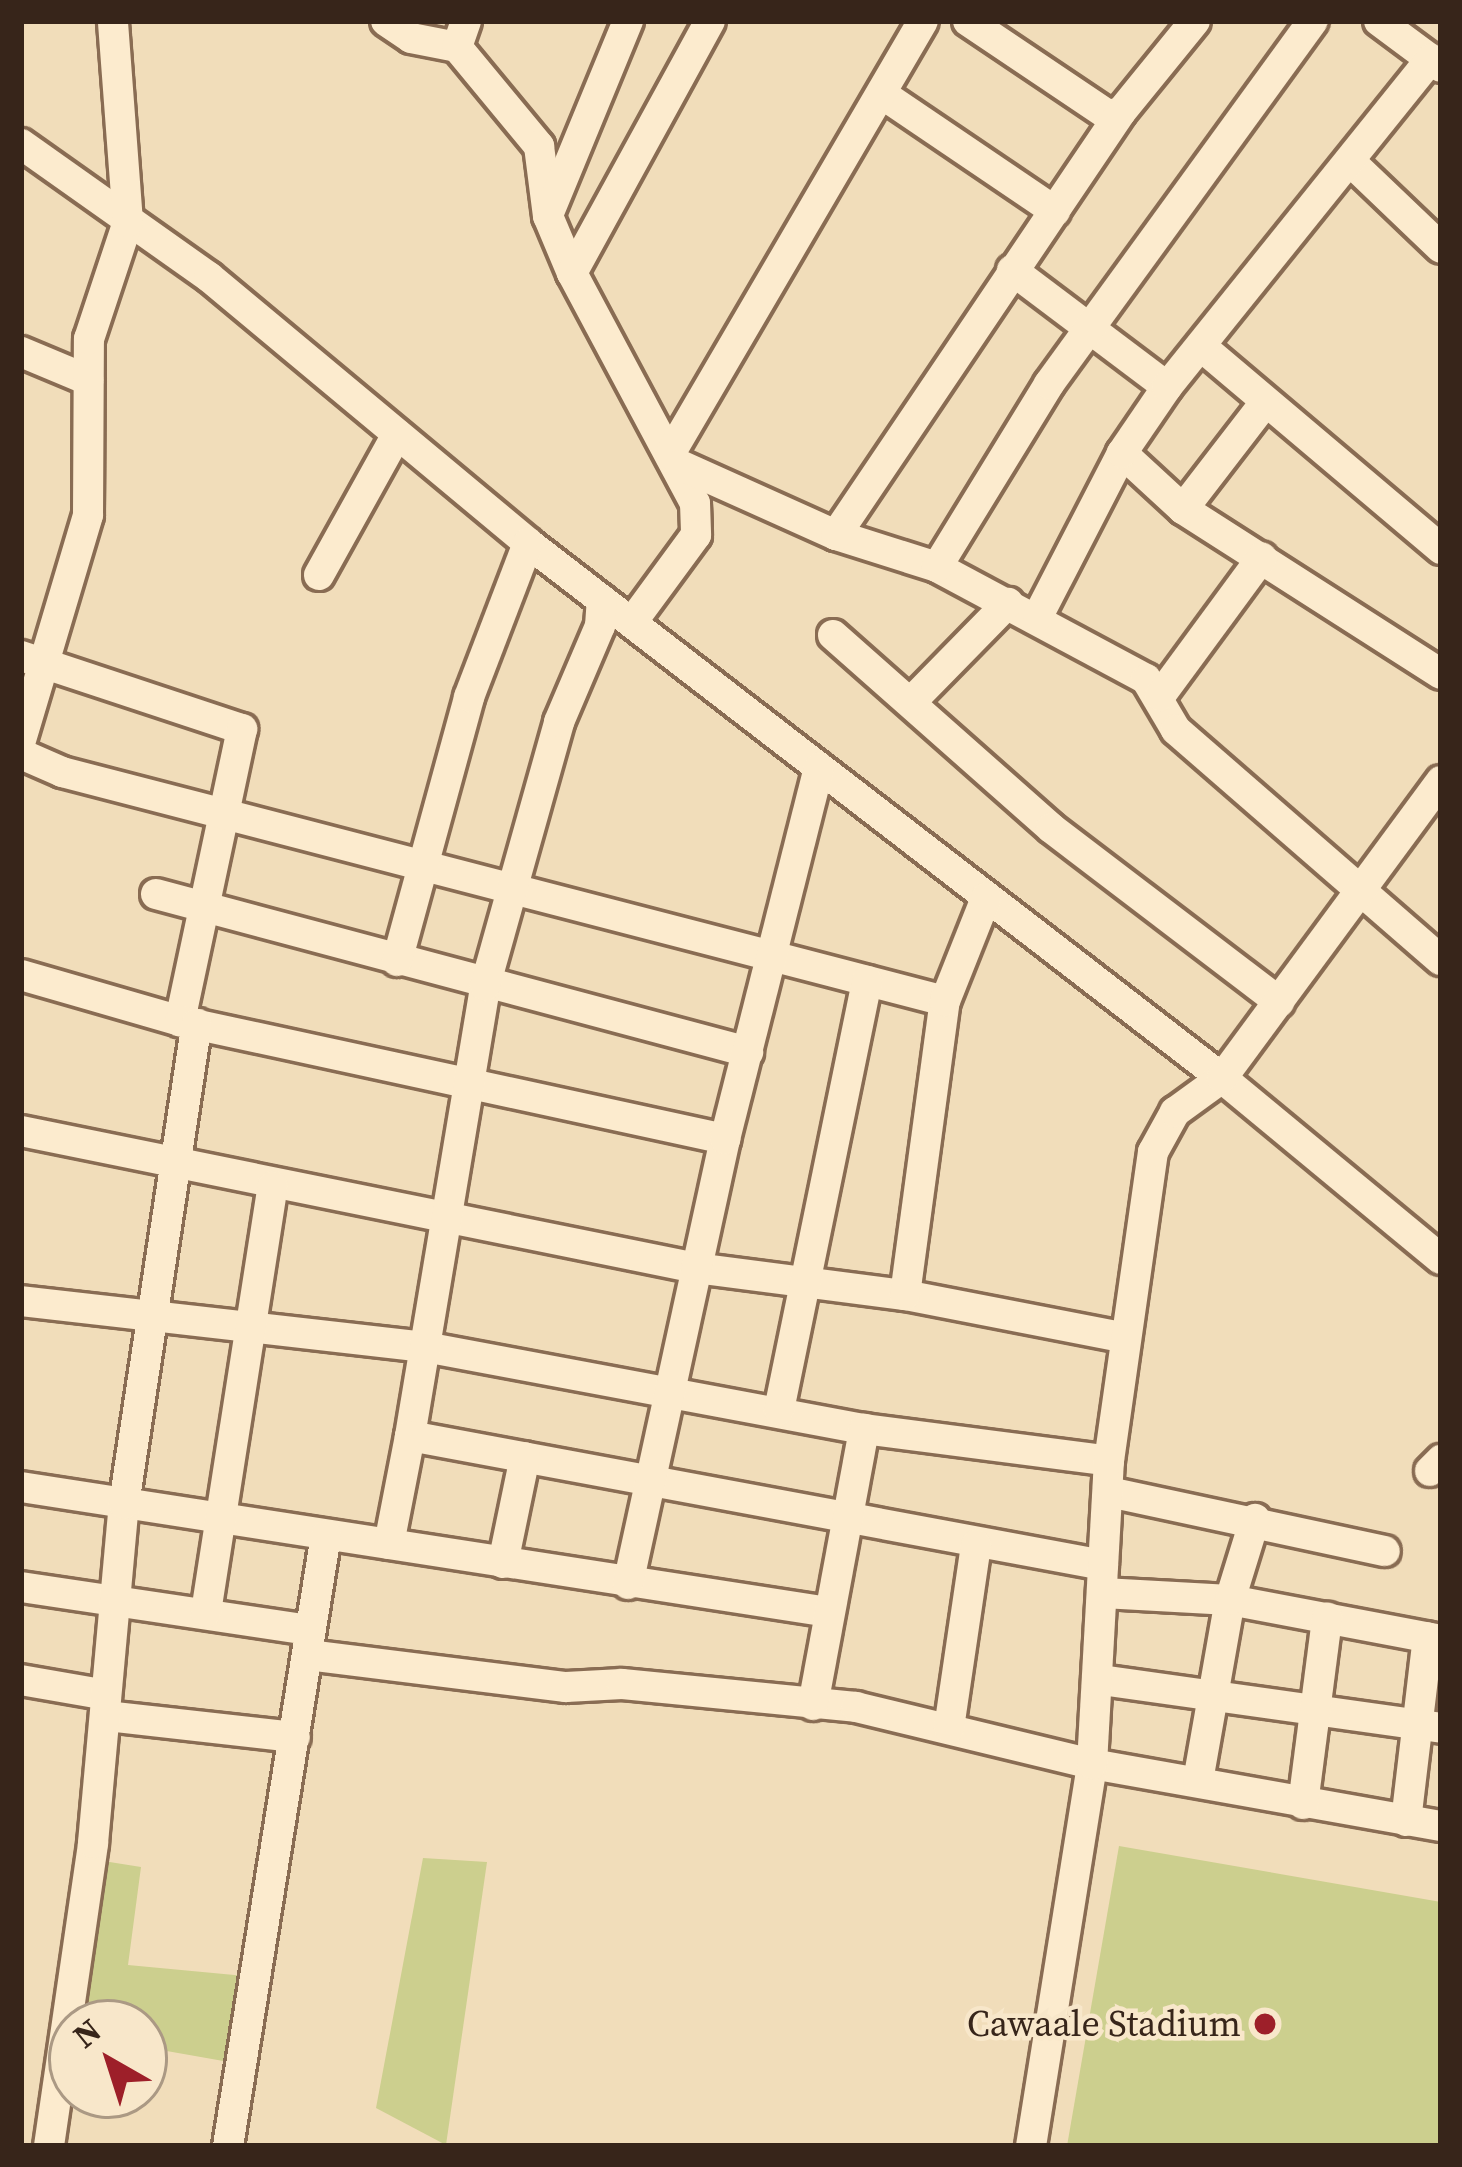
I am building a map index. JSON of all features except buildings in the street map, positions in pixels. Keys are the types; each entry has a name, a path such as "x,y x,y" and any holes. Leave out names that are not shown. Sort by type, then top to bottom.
{"street":[{"path":"21,740 33,662 88,515 88,380 97,307 128,222 112,21"},
{"path":"386,21 411,38 461,34 539,146 548,216 572,273 675,459 699,519 696,535 632,622"},
{"path":"548,216 628,21"},
{"path":"572,273 710,21"},
{"path":"675,459 923,21"},
{"path":"968,21 1099,111 1120,112"},
{"path":"836,535 1120,112 1195,21"},
{"path":"937,567 1090,326 1313,21"},
{"path":"1038,616 1122,453 1167,387 1436,63 1379,21"},
{"path":"881,94 1054,211"},
{"path":"21,144 209,278 528,543 1222,1078 1440,1255"},
{"path":"1351,162 1441,248"},
{"path":"1012,270 1167,387"},
{"path":"1202,346 1264,404 1441,549"},
{"path":"21,352 88,380"},
{"path":"1184,509 1264,404"},
{"path":"320,575 398,434"},
{"path":"1122,453 1184,509 1441,674"},
{"path":"675,459 836,535 937,567 1038,616 1160,696 1175,730 1441,960"},
{"path":"397,961 420,862 528,543"},
{"path":"1160,696 1262,557"},
{"path":"389,1544 485,986 508,889 602,600"},
{"path":"910,702 1008,603"},
{"path":"833,635 1051,828 1279,1002"},
{"path":"33,662 239,727 226,815 203,906 188,1023 178,1168 124,1504 49,2146"},
{"path":"21,754 226,815 945,1000"},
{"path":"628,1584 725,1139 819,767"},
{"path":"1031,2146 1092,1764 1102,1680 1103,1579 1122,1337 1159,1132 1222,1078 1441,781"},
{"path":"156,894 485,986 748,1052"},
{"path":"905,1295 945,1000 986,898"},
{"path":"21,975 188,1023 725,1139"},
{"path":"778,1411 800,1285 867,981"},
{"path":"21,1131 178,1168 446,1214 696,1268 905,1295 1122,1337"},
{"path":"206,1612 273,1186"},
{"path":"21,1300 248,1322 425,1347 778,1411 1109,1477 1384,1550"},
{"path":"813,1705 864,1429"},
{"path":"410,1436 648,1486 976,1544 1103,1579 1435,1638 1430,1726 1406,1821"},
{"path":"503,1563 524,1457"},
{"path":"21,1487 828,1612"},
{"path":"1198,1780 1230,1600 1255,1519"},
{"path":"228,2146 326,1535"},
{"path":"949,1728 976,1544"},
{"path":"21,1587 206,1612 309,1642 566,1687 622,1684 813,1705 949,1728 1092,1764 1441,1826"},
{"path":"1303,1804 1328,1618"},
{"path":"21,1680 104,1705 295,1738"},
{"path":"1102,1680 1316,1706 1430,1726"}],"green space":[{"name":"Cawaale Stadium","path":"1119,1846 1441,1902 1441,2146 1067,2146"},
{"path":"423,1858 487,1862 446,2145 376,2108"},
{"path":"97,1860 141,1867 128,1965 245,1976 229,2062 168,2051 168,1999 83,1999"}],"place":[{"name":"Cawaale Stadium","path":"1265,2024"}]}
